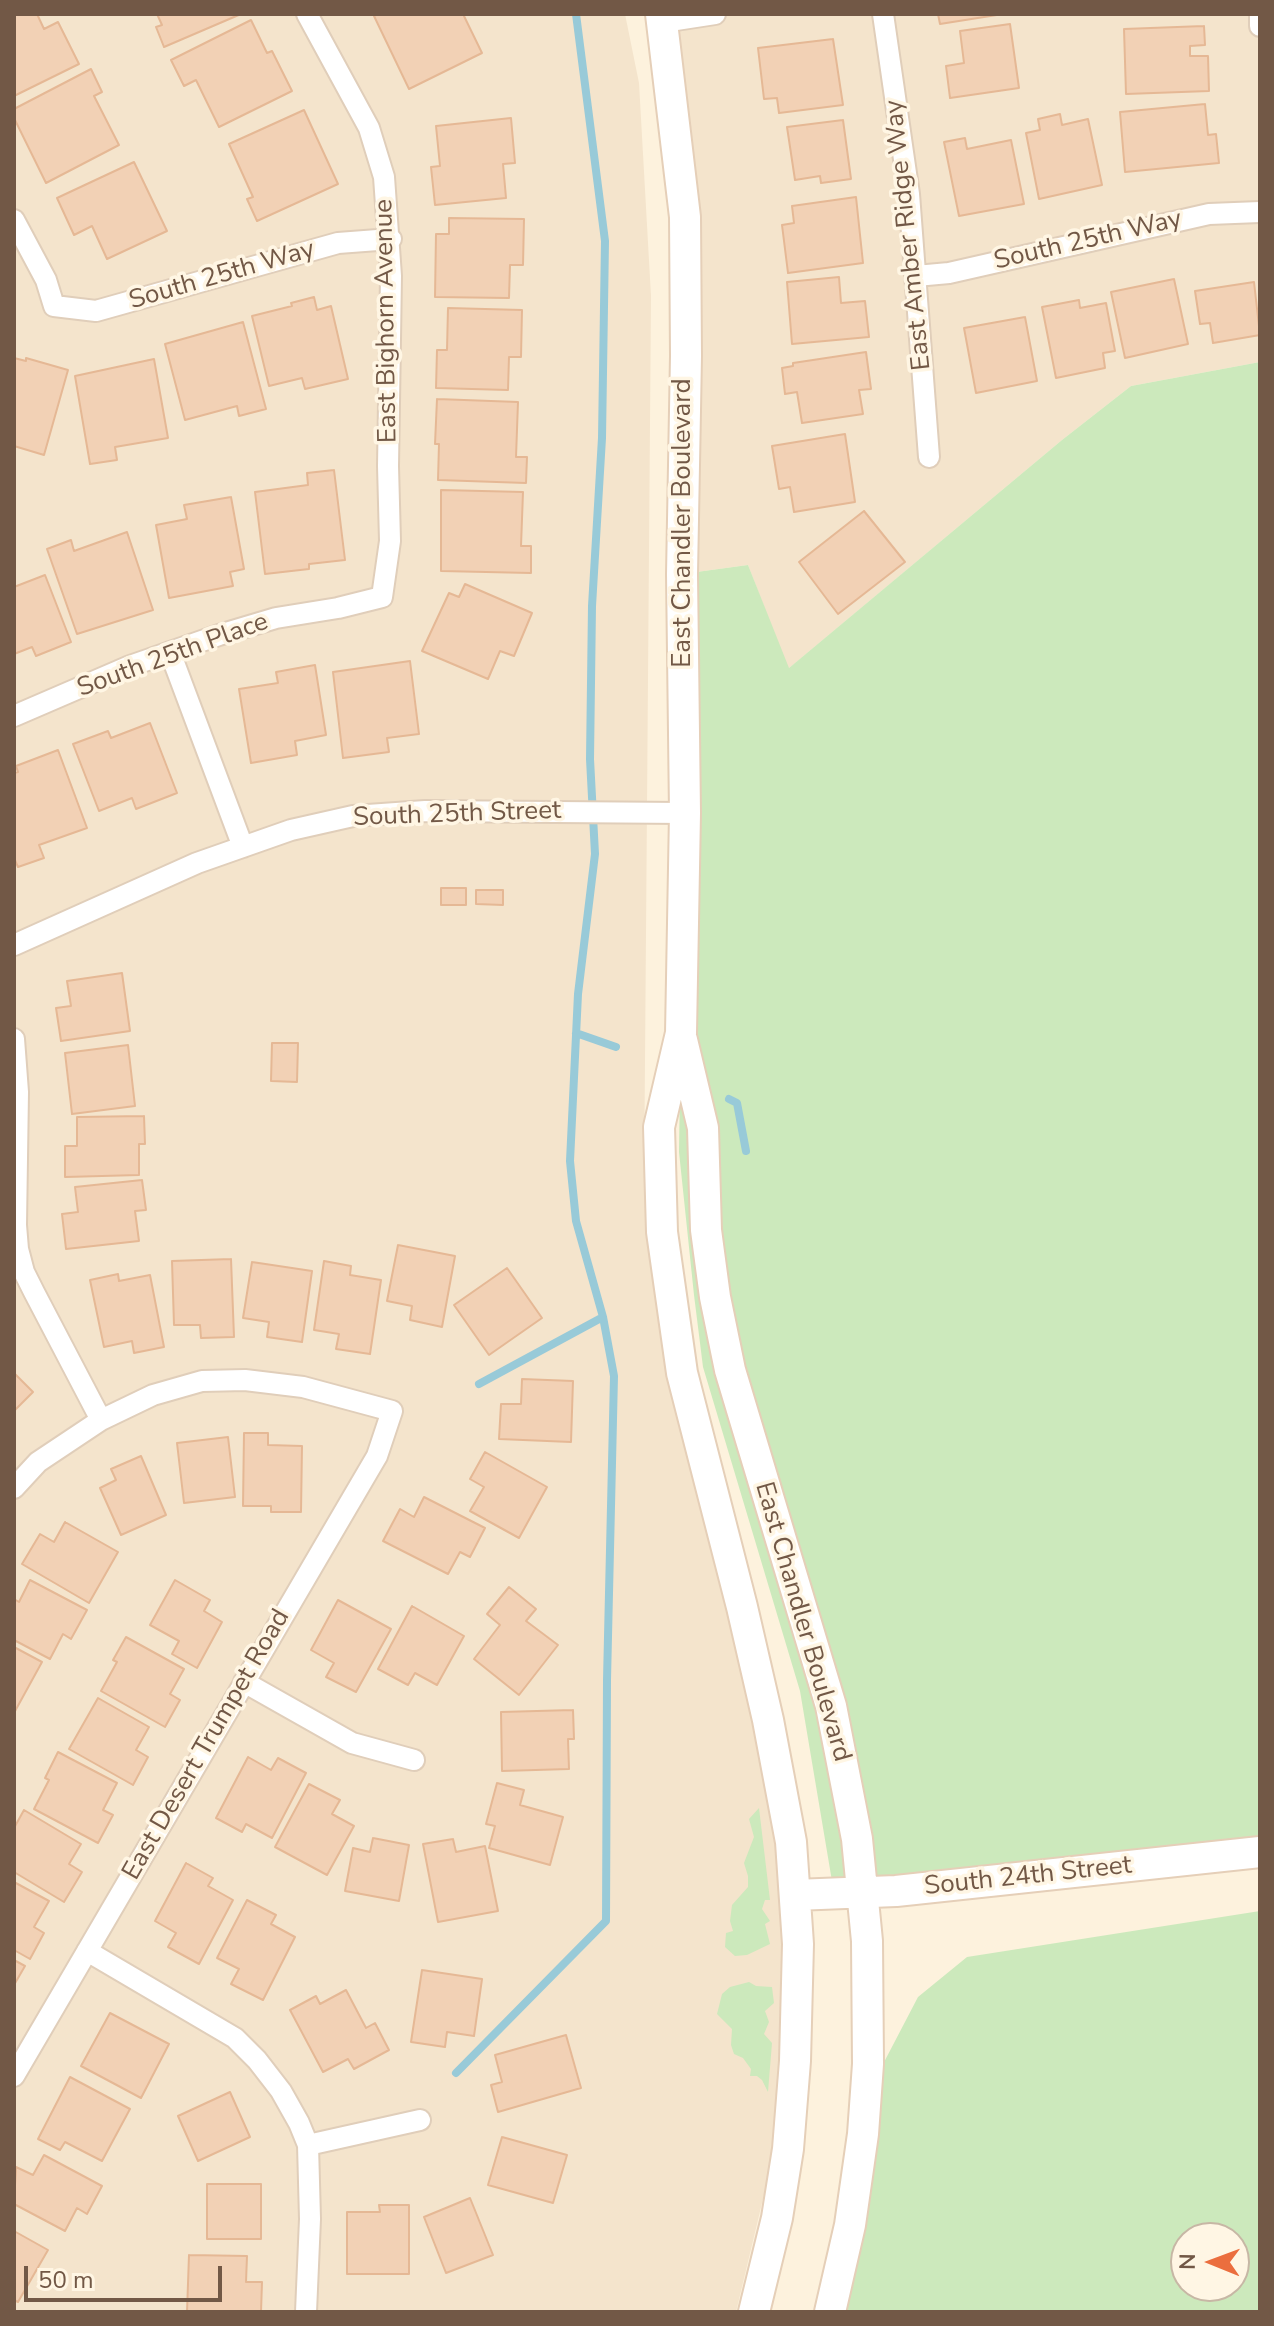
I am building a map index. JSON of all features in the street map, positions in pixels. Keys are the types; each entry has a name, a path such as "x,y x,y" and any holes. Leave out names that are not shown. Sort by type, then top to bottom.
{"main road":[{"name":"East Chandler Boulevard","path":"662,18 685,217 682,574 685,813 681,1033 659,1127 662,1232 682,1373 768,1720 791,1842 798,1944 788,2149 777,2218 754,2312"},
{"name":"East Chandler Boulevard","path":"681,1033 703,1128 706,1230 727,1356 831,1706 857,1839 867,1956 868,2064 863,2134 850,2225 830,2312"},
{"name":"South 24th Street","path":"795,1895 905,1890 1260,1852"}],"street":[{"name":"East Bighorn Avenue","path":"307,14 369,128 384,177 391,239 390,541 382,597"},
{"path":"662,18 715,14"},
{"name":"East Amber Ridge Way","path":"883,14 909,194 929,457"},
{"path":"1260,14 1260,26"},
{"name":"South 25th Way","path":"916,276 949,273 1209,214 1260,212"},
{"name":"South 25th Way","path":"14,220 46,280 54,306 96,311 338,243 391,239"},
{"name":"South 25th Place","path":"14,716 170,652 276,618 382,597"},
{"path":"170,652 243,847"},
{"name":"South 25th Street","path":"14,945 197,863 291,830 353,816 425,811 685,813"},
{"path":"14,1039 18,1092 16,1225 24,1272 101,1420 38,1462 14,1488"},
{"name":"East Desert Trumpet Road","path":"14,2076 377,1456 392,1411 303,1387 245,1380 202,1381 153,1395 101,1420"},
{"path":"244,1682 352,1743 414,1760"},
{"path":"87,1951 235,2038 281,2091 308,2145 310,2219 306,2312"},
{"path":"308,2145 420,2120"}],"shaded area":[{"path":"14,14 625,14 639,83 651,296 644,1188 659,1322 764,1751 781,1898 786,2019 778,2136 736,2312 14,2312"},
{"path":"661,14 1260,14 1260,362 1131,386 788,669 748,565 682,574 686,356"}],"green space":[{"path":"1260,362 1260,1851 834,1893 800,1691 703,1367 694,1295 679,1152 684,813 682,574 748,565 789,668 1131,386"},
{"path":"759,1808 770,1900 765,1900 762,1909 770,1921 765,1924 770,1944 747,1955 735,1956 725,1947 726,1933 733,1931 730,1921 732,1905 748,1887 744,1863 754,1837 749,1819"},
{"path":"1260,1911 1260,2312 842,2312 862,2243 882,2066 918,1997 967,1957"},
{"path":"749,1982 756,1986 772,1987 774,2003 765,2011 769,2022 764,2034 772,2043 768,2092 762,2080 750,2076 751,2069 743,2058 734,2054 732,2029 717,2014 722,1994 730,1987"}],"building":[{"path":"14,14 37,14 44,29 58,22 79,64 14,96"},
{"path":"157,14 241,14 164,47 156,27 162,25"},
{"path":"463,14 482,53 409,89 374,16"},
{"path":"938,14 1003,14 940,24"},
{"path":"251,20 267,53 272,51 292,91 219,127 196,80 184,86 171,60"},
{"path":"1010,24 1019,88 950,98 946,66 964,63 960,31"},
{"path":"1204,26 1205,45 1190,46 1190,56 1208,56 1209,91 1126,94 1124,29"},
{"path":"833,39 843,105 779,113 777,98 764,99 758,48"},
{"path":"91,69 102,92 94,96 119,145 46,183 14,118 14,109"},
{"path":"1205,104 1208,135 1216,134 1219,163 1125,172 1120,112"},
{"path":"304,110 338,184 257,221 247,199 253,197 229,144"},
{"path":"1060,114 1062,125 1088,119 1102,185 1039,199 1026,133 1040,130 1038,119"},
{"path":"511,118 515,163 503,164 506,198 435,205 431,167 440,166 436,126"},
{"path":"843,120 851,179 821,183 820,176 795,180 787,127"},
{"path":"965,138 967,149 1011,140 1024,204 959,216 944,142"},
{"path":"134,162 167,231 107,259 92,226 74,235 57,198"},
{"path":"856,197 863,263 788,273 782,225 794,223 792,206"},
{"path":"449,218 524,219 523,265 510,265 509,298 435,297 436,234 449,234"},
{"path":"839,277 841,303 865,301 869,337 792,344 787,282"},
{"path":"1174,279 1188,344 1125,358 1111,292"},
{"path":"1254,282 1260,335 1213,343 1210,323 1200,324 1195,291"},
{"path":"314,297 317,310 331,306 348,379 305,389 302,378 269,386 252,316"},
{"path":"1079,300 1080,308 1106,303 1115,351 1103,353 1105,368 1056,378 1042,307"},
{"path":"448,308 522,310 521,357 509,357 508,390 436,388 437,350 447,350"},
{"path":"1025,317 1037,381 976,393 964,328"},
{"path":"243,322 266,409 239,416 237,406 185,420 165,344"},
{"path":"866,352 871,389 859,390 863,414 802,423 797,392 785,394 782,368 793,366 793,363"},
{"path":"14,358 26,361 26,358 68,370 44,455 14,446"},
{"path":"154,359 168,438 115,447 117,460 90,464 75,376"},
{"path":"437,399 518,402 516,457 527,457 526,483 438,480 439,444 435,444"},
{"path":"845,434 855,502 794,512 790,487 779,489 772,446"},
{"path":"334,470 345,560 309,564 309,569 265,574 255,492 308,485 307,473"},
{"path":"441,490 523,492 521,546 531,546 531,573 441,571"},
{"path":"231,497 244,569 230,572 233,586 169,598 156,525 187,519 184,505"},
{"path":"864,511 905,562 838,614 799,562"},
{"path":"127,532 153,610 77,634 47,549 71,540 74,551"},
{"path":"45,575 71,642 36,656 32,647 14,654 14,587"},
{"path":"465,584 532,613 514,656 500,651 488,679 422,651 449,593 459,597"},
{"path":"410,661 419,734 387,738 389,752 343,758 333,672"},
{"path":"315,665 326,735 295,741 297,755 251,763 239,689 278,683 276,672"},
{"path":"150,723 177,793 136,809 132,798 99,811 73,744 108,731 111,738"},
{"path":"58,750 87,828 39,845 44,858 18,867 14,858 16,766"},
{"path":"441,888 466,888 466,905 441,905"},
{"path":"476,890 503,890 503,905 476,904"},
{"path":"122,973 130,1031 61,1041 56,1008 71,1006 67,981"},
{"path":"272,1043 298,1043 297,1082 271,1081"},
{"path":"128,1045 135,1106 72,1114 65,1053"},
{"path":"144,1116 145,1144 139,1144 139,1175 65,1177 65,1146 77,1146 77,1117"},
{"path":"142,1180 146,1210 135,1211 139,1241 66,1249 62,1214 78,1212 75,1187"},
{"path":"398,1245 455,1256 442,1327 410,1320 412,1306 387,1301"},
{"path":"231,1259 234,1337 201,1338 200,1325 174,1325 172,1261"},
{"path":"324,1261 351,1266 350,1275 381,1280 370,1354 336,1349 339,1334 314,1330"},
{"path":"252,1262 312,1271 302,1342 267,1337 269,1322 243,1318"},
{"path":"507,1268 542,1318 489,1355 454,1305"},
{"path":"118,1274 119,1281 150,1275 164,1347 134,1353 132,1341 104,1347 90,1280"},
{"path":"14,1373 33,1392 14,1411"},
{"path":"522,1379 573,1381 571,1442 499,1439 501,1404 521,1404"},
{"path":"244,1433 268,1433 268,1445 302,1446 301,1512 271,1512 271,1506 243,1506"},
{"path":"228,1437 235,1497 184,1503 177,1443"},
{"path":"485,1452 547,1487 519,1538 470,1511 484,1487 470,1479"},
{"path":"141,1456 166,1515 121,1535 100,1488 116,1480 111,1469"},
{"path":"424,1497 485,1528 470,1557 460,1552 448,1574 383,1541 400,1509 414,1517"},
{"path":"65,1522 118,1552 89,1603 22,1564 40,1534 54,1542"},
{"path":"30,1580 87,1610 71,1639 63,1634 50,1659 14,1640 14,1599 19,1602"},
{"path":"175,1580 210,1600 204,1611 222,1622 197,1668 172,1654 179,1641 150,1625"},
{"path":"509,1587 536,1609 526,1621 558,1645 519,1695 474,1659 500,1625 487,1614"},
{"path":"338,1600 391,1629 356,1692 326,1677 334,1663 311,1650"},
{"path":"412,1606 464,1636 437,1685 415,1673 408,1685 378,1669"},
{"path":"126,1637 184,1669 170,1694 180,1700 165,1727 101,1691"},
{"path":"14,1647 42,1662 14,1713"},
{"path":"98,1698 149,1727 136,1750 148,1757 133,1785 69,1749"},
{"path":"573,1710 574,1739 568,1739 569,1769 502,1771 501,1712"},
{"path":"58,1752 117,1783 103,1810 113,1815 98,1843 34,1809 49,1780 45,1778"},
{"path":"248,1757 271,1770 278,1758 306,1773 272,1838 246,1824 242,1832 216,1818"},
{"path":"497,1783 524,1790 520,1805 563,1817 550,1865 489,1848 495,1826 486,1824"},
{"path":"309,1784 340,1800 332,1814 354,1826 327,1875 275,1847"},
{"path":"24,1810 81,1844 69,1864 82,1872 64,1902 14,1872 14,1828"},
{"path":"373,1838 409,1845 399,1901 345,1891 353,1848 370,1852"},
{"path":"453,1839 456,1852 485,1846 498,1911 438,1922 423,1844"},
{"path":"186,1863 213,1878 208,1886 233,1900 199,1964 168,1947 176,1933 155,1921"},
{"path":"14,1882 49,1901 34,1927 44,1933 30,1959 14,1950"},
{"path":"247,1900 276,1915 271,1924 295,1937 263,2000 231,1984 239,1969 217,1958"},
{"path":"14,1960 25,1966 14,1985"},
{"path":"422,1970 482,1979 474,2036 447,2032 445,2047 411,2042"},
{"path":"346,1990 366,2028 375,2023 389,2050 354,2069 348,2059 323,2072 290,2010 316,1996 320,2004"},
{"path":"110,2013 169,2044 141,2098 81,2066"},
{"path":"566,2035 581,2088 498,2112 491,2085 502,2082 495,2055"},
{"path":"70,2077 130,2109 102,2161 65,2142 60,2150 38,2139"},
{"path":"230,2092 250,2137 198,2161 178,2116"},
{"path":"502,2137 567,2155 553,2203 488,2185"},
{"path":"44,2155 102,2186 87,2214 77,2208 65,2231 14,2204 16,2167 33,2175"},
{"path":"207,2184 261,2184 261,2239 207,2239"},
{"path":"470,2198 493,2255 446,2273 424,2217"},
{"path":"379,2205 409,2205 409,2274 347,2274 347,2212 380,2212"},
{"path":"14,2231 48,2250 18,2302 14,2300"},
{"path":"189,2255 247,2256 246,2282 262,2282 261,2312 187,2312"}],"waterway":[{"path":"456,2073 606,1921 607,1680 614,1376 603,1317 576,1221 570,1161 578,994 595,854 590,759 592,606 602,438 605,241 576,14"},
{"path":"576,1033 616,1047"},
{"path":"729,1099 737,1103 746,1151"},
{"path":"479,1384 603,1317"}]}
